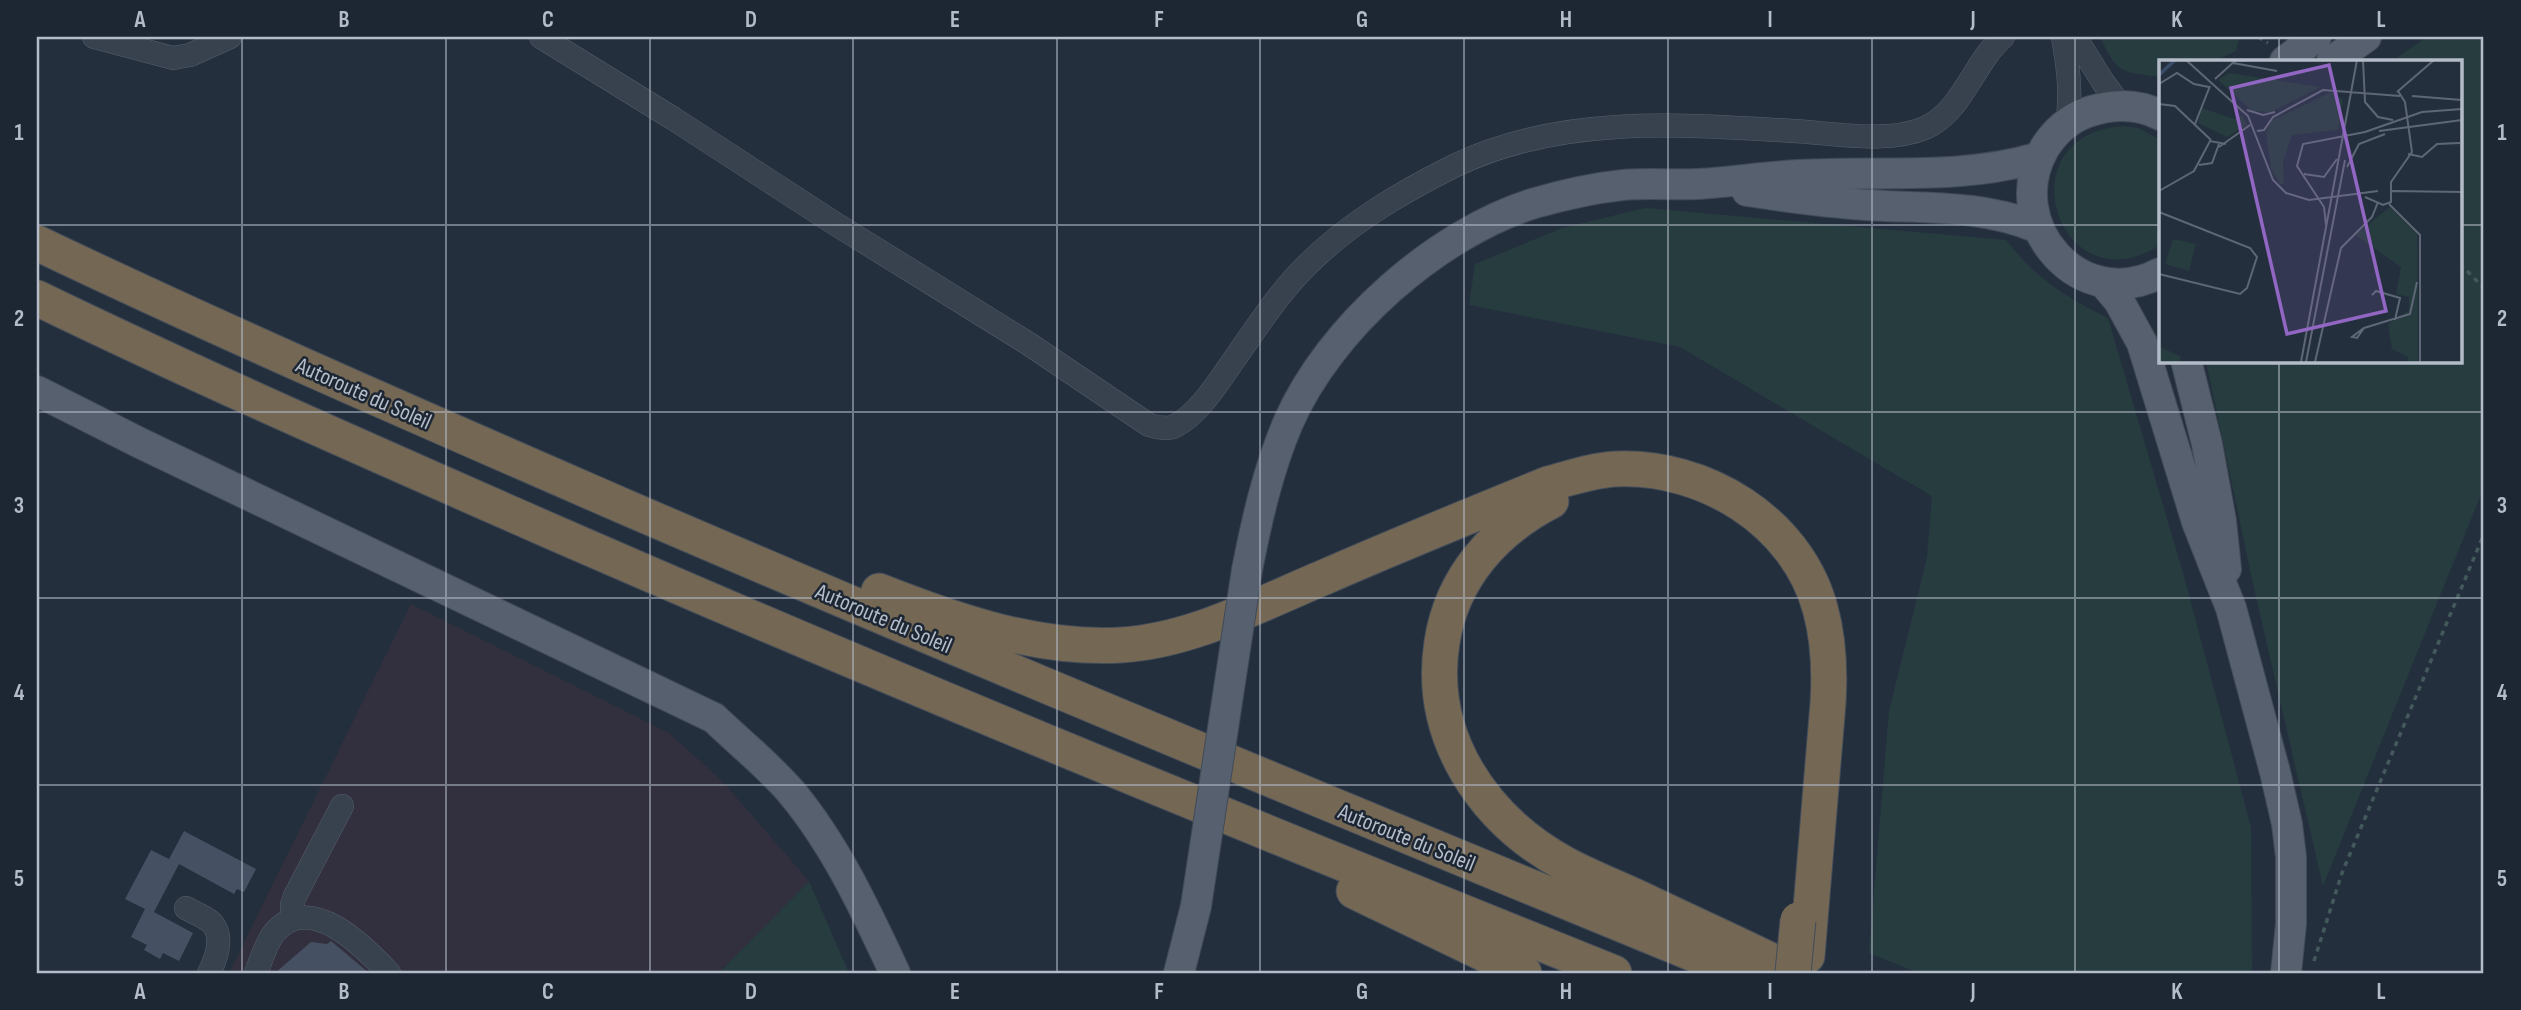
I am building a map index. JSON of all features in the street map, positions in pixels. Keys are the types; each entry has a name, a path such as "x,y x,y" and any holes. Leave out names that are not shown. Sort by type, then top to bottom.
{"highway":[{"name":"Autoroute du Soleil","path":"37,243 341,384 840,600 1740,973"},
{"path":"37,298 323,431 684,590 1155,789 1614,973"},
{"path":"533,467 719,526 920,607 996,631 1078,645 1121,645 1193,630 1548,484 1582,474 1613,469 1637,469 1672,474 1704,484 1746,507 1772,528 1785,543 1811,582 1826,629 1830,671 1828,704 1803,921 1795,973 1564,863 1526,838 1480,792 1459,760 1449,736 1439,692 1439,659 1444,627 1456,592 1478,557 1503,532 1526,514 1552,500 1596,487 1637,485 1672,489 1693,495 1726,512 1757,535 1782,562 1793,580 1807,616 1815,684 1803,921 1805,973"},
{"path":"1155,789 1379,904 1524,973"}],"main road":[{"path":"2286,60 2316,37"},
{"path":"2333,60 2366,37"},
{"path":"2159,114 2139,107 2101,107 2067,124 2056,133 2040,157 2033,180 2032,204 2038,228 2049,247 2064,263 2082,275 2103,282 2137,282 2159,274"},
{"path":"1190,973 1196,906 1257,517 1289,420 1317,372 1348,330 1416,267 1447,244 1492,220 1535,203 1624,185 1698,184 1799,175 1962,172 1993,169 2040,157"},
{"path":"1698,184 1797,198 1977,211 2020,220 2038,228"},
{"path":"2103,282 2119,301 2142,344 2197,522 2231,608 2287,824 2291,857 2291,924 2286,973"},
{"path":"2186,362 2207,444 2219,508 2231,608"},
{"path":"37,391 714,719 791,792 834,854 895,973"},
{"path":"1179,973 1196,906"},
{"path":"867,914 876,973"}],"street":[{"path":"94,37 173,58 200,51 230,37"},
{"path":"541,37 1026,342 1149,425 1162,428 1174,426 1189,415 1213,390 1284,290 1328,246 1378,207 1459,164 1506,146 1547,136 1624,126 1904,135 1926,127 1944,115 1957,101 1993,46 2003,37"},
{"path":"2063,37 2070,101 2067,124"},
{"path":"2075,37 2120,105"},
{"path":"293,919 292,905 295,896 342,806"},
{"path":"186,908 212,924 219,940 209,973"},
{"path":"256,973 274,933 293,919 312,918 354,938 389,973"}],"path":[{"path":"2462,266 2484,288"},
{"path":"2311,973 2342,873 2484,534"}],"shaded area":[{"path":"411,604 669,733 722,781 809,881 719,973 229,973"}],"green space":[{"path":"2100,37 2239,37 2236,51 2217,60 2159,60 2159,77 2129,72 2116,65"},
{"path":"2427,37 2484,37 2484,487 2323,886 2253,584 2206,362 2462,362 2462,60 2393,60"},
{"path":"2123,126 2139,128 2159,139 2159,245 2124,259 2094,255 2072,238 2058,213 2054,185 2063,158 2085,136"},
{"path":"1645,208 2006,240 2052,286 2108,318 2183,573 2251,827 2250,973 1919,973 1869,953 1889,711 1927,557 1932,496 1680,347 1469,305 1475,264 1562,228"},
{"path":"809,881 849,973 719,973"}],"building":[{"path":"184,831 256,869 244,892 237,889 234,894 179,864 154,912 193,933 179,961 163,953 160,959 144,950 147,945 131,937 145,909 125,899 151,850 169,859"},
{"path":"331,941 369,973 275,973 311,942 327,944"}]}
